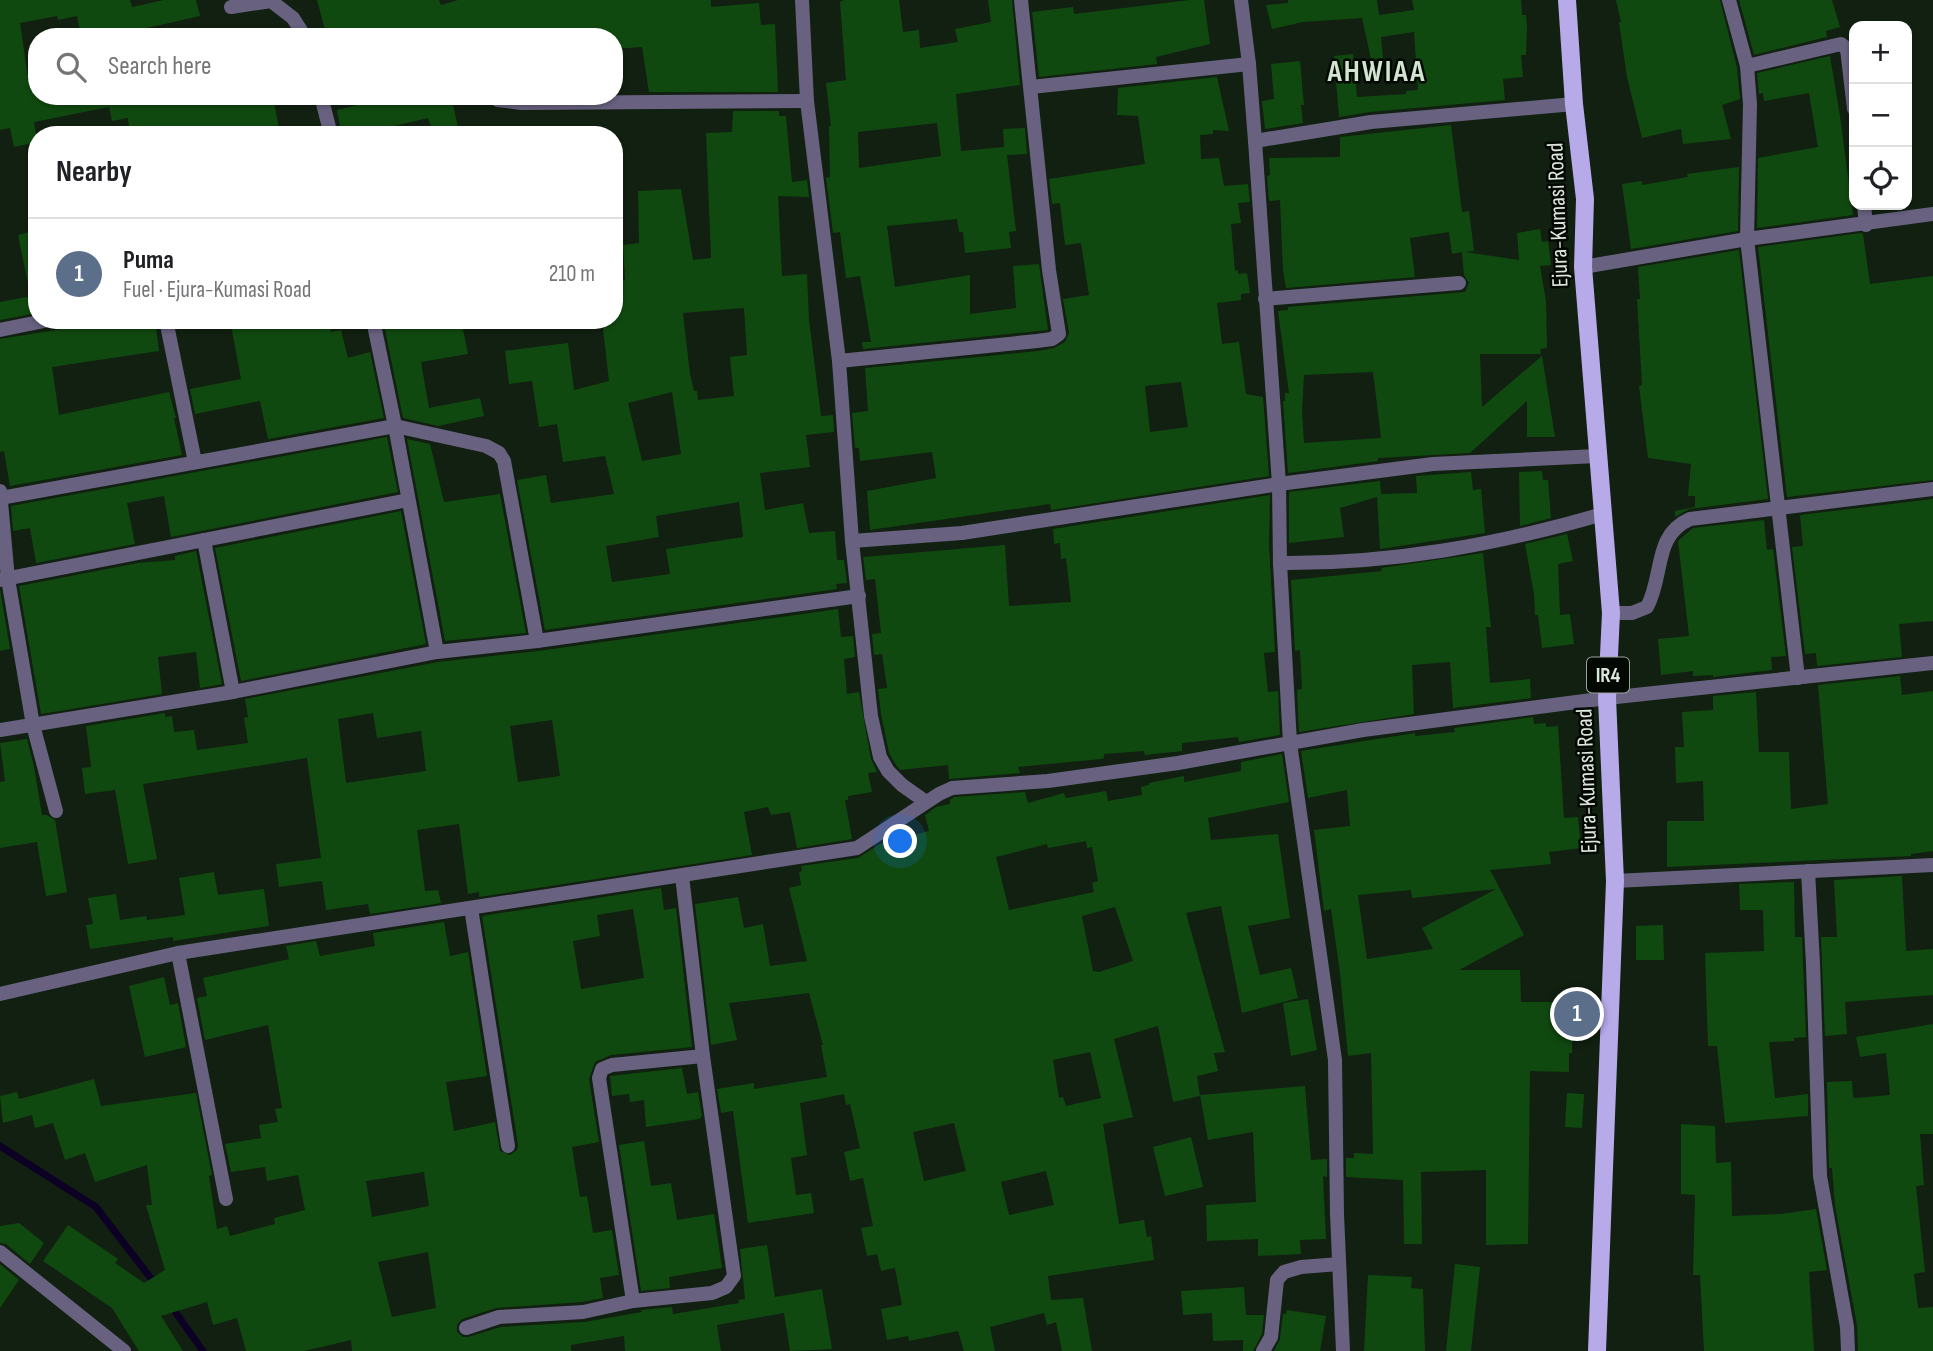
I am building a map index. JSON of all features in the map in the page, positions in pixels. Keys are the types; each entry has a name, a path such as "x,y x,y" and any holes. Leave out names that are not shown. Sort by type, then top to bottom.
{"main road":[{"name":"Ejura-Kumasi Road","path":"1567,0 1574,104 1585,199 1583,267 1611,614 1607,698 1615,881 1597,1351"}],"street":[{"path":"802,0 807,101 839,361 852,541 871,716 880,757 888,771 926,802"},
{"path":"839,361 1056,337 1059,334 1049,270 1021,0"},
{"path":"1241,0 1249,64 1279,484 1280,563 1290,743 1335,1060 1343,1351"},
{"path":"1729,0 1747,66 1750,104 1747,239 1798,678"},
{"path":"231,7 271,1 287,11 299,28"},
{"path":"1747,66 1841,44 1847,48 1851,84"},
{"path":"1031,87 1249,64"},
{"path":"623,102 807,101"},
{"path":"1255,141 1371,122 1574,104"},
{"path":"323,105 329,126"},
{"path":"1864,210 1866,225"},
{"path":"1583,267 1747,239 1933,214"},
{"path":"1265,299 1459,283"},
{"path":"0,330 28,324"},
{"path":"168,329 195,462"},
{"path":"375,329 438,652"},
{"path":"56,811 33,725 4,579 0,495 395,426 486,446 504,461 537,641"},
{"path":"852,541 962,533 1279,484 1433,464 1597,456"},
{"path":"1611,614 1632,613 1647,607 1654,594 1665,539 1677,525 1690,519 1933,489"},
{"path":"4,579 408,500"},
{"path":"1280,563 1330,563 1441,553 1548,530 1603,514"},
{"path":"204,540 233,692"},
{"path":"0,730 233,692 438,652 537,641 859,596"},
{"path":"0,994 178,953 857,848 952,788 1048,781 1178,763 1363,730 1607,698 1933,663"},
{"path":"1615,881 1933,865"},
{"path":"1808,871 1820,1176 1847,1327 1848,1351"},
{"path":"466,1328 499,1317 583,1312 633,1301 712,1293 726,1287 734,1276 703,1056 682,876"},
{"path":"471,908 508,1146"},
{"path":"178,953 226,1199"},
{"path":"633,1301 599,1078 602,1069 612,1065 703,1056"},
{"path":"0,1252 124,1351"},
{"path":"1263,1351 1272,1337 1277,1280 1284,1272 1301,1267 1339,1264"}],"building":[{"path":"0,0 130,0 132,7 164,0 196,0 200,16 147,28 79,28 77,16 58,20 57,16 20,23 28,78 28,105 275,105 278,126 129,126 128,118 112,121 109,107 34,122 35,126 28,126 28,144 14,147 10,128 0,130"},
{"path":"317,0 439,0 441,5 458,0 711,0 711,7 759,3 761,25 775,24 778,92 649,92 642,47 623,48 623,28 325,28"},
{"path":"899,0 903,32 919,30 920,48 958,42 955,29 991,22 988,0 1012,0 1020,85 956,94 961,151 1004,147 1003,129 1025,128 1027,154 1007,155 1016,231 1009,232 1011,248 965,253 963,232 959,232 957,219 887,226 895,287 970,275 970,314 1016,308 1013,266 1039,264 1048,330 863,349 862,342 871,342 860,276 846,278 840,232 833,233 826,178 830,177 831,126 826,83 846,80 840,2","holes":["937,123 941,156 859,168 858,132"]},
{"path":"1204,0 1210,44 1156,57 1157,64 1039,77 1032,12 1073,7 1074,14"},
{"path":"1288,0 1377,0 1379,15 1414,10 1412,0 1521,0 1522,15 1526,15 1527,26 1526,55 1521,55 1523,77 1503,79 1505,100 1339,117 1334,56 1353,54 1357,97 1406,94 1406,91 1418,90 1414,32 1381,37 1383,58 1371,59 1362,18 1303,22 1272,29 1266,5 1288,3"},
{"path":"1616,0 1720,0 1737,68 1740,99 1722,105 1731,139 1683,144 1681,129 1642,138 1627,77"},
{"path":"1739,0 1832,0 1840,27 1826,31 1827,37 1754,55"},
{"path":"1830,56 1849,185 1849,210 1852,210 1853,215 1757,228 1758,158 1818,147 1809,93 1764,101 1763,93 1759,94 1757,73"},
{"path":"1300,61 1303,123 1265,129 1262,101 1274,99 1271,64"},
{"path":"1217,77 1229,131 1213,130 1213,134 1200,135 1201,159 1219,158 1224,186 1248,184 1250,202 1238,203 1241,223 1231,224 1235,271 1238,270 1238,274 1247,273 1250,293 1241,294 1241,300 1217,303 1222,344 1239,342 1246,394 1263,397 1269,476 1051,510 1050,504 870,530 867,491 936,478 932,452 860,461 859,448 855,448 852,413 868,411 865,368 1038,351 1054,348 1065,342 1069,333 1063,299 1089,295 1081,243 1065,245 1060,203 1052,204 1049,179 1145,164 1138,116 1117,115 1118,88","holes":["1181,382 1188,427 1150,432 1145,386"]},
{"path":"357,105 453,105 458,126 431,126 428,118 394,126 340,126 337,110"},
{"path":"733,111 779,111 779,116 786,116 792,182 807,180 809,197 778,196 782,276 807,274 809,320 821,416 833,415 834,432 806,435 810,467 760,473 765,510 803,503 809,533 835,531 837,560 844,560 847,583 836,584 837,589 545,630 517,480 546,475 551,503 614,494 605,456 563,462 557,424 539,427 532,381 509,384 505,351 568,343 574,390 609,381 603,329 623,329 623,245 639,243 638,191 681,189 693,260 711,258 706,133 732,132","holes":["744,308 747,355 730,357 734,396 698,400 690,374 683,313","672,392 681,454 642,461 628,403","739,502 743,537 666,549 670,574 612,582 606,546 659,537 656,516"]},
{"path":"1451,125 1462,212 1469,211 1474,251 1465,252 1519,260 1517,233 1540,229 1542,242 1548,241 1551,265 1540,266 1546,301 1547,348 1540,349 1541,354 1480,354 1482,407 1542,356 1555,437 1527,437 1527,401 1470,453 1378,458 1378,461 1288,473 1283,401 1285,393 1289,393 1278,311 1288,310 1288,307 1465,292 1469,283 1464,275 1462,252 1452,254 1449,232 1410,238 1415,277 1286,288 1280,200 1269,201 1269,158 1340,157 1340,137","holes":["1373,372 1381,438 1304,443 1304,375"]},
{"path":"1739,167 1738,231 1631,249 1622,184 1642,181 1642,185 1688,177 1687,174"},
{"path":"28,232 28,284 18,235"},
{"path":"1861,233 1870,284 1933,276 1933,480 1787,497 1758,247"},
{"path":"1739,250 1768,499 1689,509 1675,517 1675,511 1695,507 1695,496 1688,496 1691,464 1648,458 1639,386 1642,385 1638,267"},
{"path":"28,297 28,315 0,320 0,302"},
{"path":"63,329 156,329 159,351 52,367 59,415 169,392 182,455 10,486 4,451 0,452 0,339"},
{"path":"232,329 341,330 348,358 370,352 384,418 268,439 260,401 195,414 190,389 241,379"},
{"path":"385,329 463,329 468,354 421,362 429,408 480,398 484,416 438,426 403,418"},
{"path":"387,437 398,492 171,537 164,496 127,503 135,544 36,563 30,528 13,531 11,506"},
{"path":"407,439 430,444 444,502 500,494 526,633 445,641"},
{"path":"1542,471 1543,480 1548,480 1551,518 1520,526 1519,472"},
{"path":"1471,472 1473,490 1481,489 1485,533 1380,549 1377,497 1340,508 1344,537 1289,543 1289,492 1380,481 1381,494 1417,493 1416,476"},
{"path":"1270,495 1269,545 1275,652 1264,653 1268,692 1278,691 1280,735 1239,742 1238,737 1182,743 1182,751 1145,755 1144,751 1104,754 1101,759 1018,767 1020,773 949,779 948,765 900,770 896,765 889,753 881,714 878,689 887,688 882,654 874,655 872,634 881,633 875,579 866,580 863,557 1005,545 1009,606 1071,602 1066,558 1061,559 1060,543 1054,544 1053,529"},
{"path":"1933,499 1933,621 1899,624 1902,657 1817,666 1816,653 1805,654 1792,547 1803,546 1800,515"},
{"path":"401,511 426,644 241,681 215,548"},
{"path":"1764,520 1767,550 1773,549 1786,656 1771,657 1772,670 1713,677 1693,676 1693,671 1661,675 1658,639 1689,636 1678,541 1693,528"},
{"path":"1567,534 1573,561 1558,564 1560,615 1570,614 1574,644 1542,648 1525,544"},
{"path":"196,551 222,684 200,688 196,652 158,657 162,694 41,714 19,586 138,563 175,560 175,556"},
{"path":"1483,553 1491,627 1486,627 1490,683 1530,679 1531,698 1453,708 1450,662 1412,665 1414,714 1299,732 1297,690 1302,689 1300,650 1295,651 1291,580 1382,571 1381,568"},
{"path":"0,589 10,649 0,651"},
{"path":"838,609 841,637 853,636 855,657 844,659 847,694 859,692 871,759 877,772 868,773 872,792 848,796 848,800 845,800 852,839 797,848 790,812 771,815 768,807 744,812 752,855 479,897 479,892 468,894 459,824 417,830 425,891 438,890 441,903 370,914 368,904 326,910 322,881 279,887 276,864 321,858 307,758 143,784 157,859 128,864 115,790 85,794 82,768 91,767 86,726 165,713 165,717 172,716 174,732 194,730 197,750 248,743 244,718 248,717 245,699 438,662 538,651","holes":["373,713 377,738 421,731 426,771 346,783 338,719","552,720 560,776 518,782 510,726"]},
{"path":"1900,676 1902,695 1933,691 1933,851 1911,856 1667,867 1667,821 1704,821 1703,781 1676,783 1675,747 1684,747 1682,712 1713,710 1713,696 1756,692 1759,752 1789,752 1791,809 1828,804 1818,685"},
{"path":"1533,717 1534,724 1558,726 1564,818 1578,817 1581,848 1549,852 1551,864 1490,870 1524,935 1459,970 1520,970 1521,1002 1572,1002 1572,1053 1569,1053 1569,1072 1530,1071 1528,1244 1486,1245 1486,1170 1421,1172 1422,1244 1404,1244 1403,1180 1346,1177 1346,1158 1354,1158 1354,1153 1373,1154 1371,1053 1348,1056 1331,909 1324,911 1314,830 1350,826 1347,790 1308,798 1301,751 1415,733 1415,736 1455,732 1454,728","holes":["1496,889 1422,928 1433,949 1367,959 1358,895 1411,890 1412,898"]},
{"path":"27,739 42,815 55,820 67,892 46,896 37,842 0,848 0,782 5,781 0,743"},
{"path":"1282,754 1289,802 1208,818 1211,840 1278,834 1290,918 1248,926 1260,975 1291,968 1298,998 1242,1013 1221,906 1186,913 1225,1052 1214,1053 1218,1071 1197,1076 1200,1096 1173,1102 1158,1026 1114,1039 1133,1117 1103,1124 1119,1224 1144,1220 1147,1237 1151,1236 1154,1260 1048,1276 1051,1300 1083,1298 1092,1351 1062,1351 1056,1322 1047,1325 1044,1313 990,1327 995,1351 964,1351 958,1331 909,1341 908,1336 887,1340 881,1309 902,1305 895,1268 881,1271 877,1254 867,1256 861,1228 873,1226 863,1178 850,1181 844,1152 860,1148 850,1104 846,1105 844,1094 800,1103 807,1155 791,1158 796,1195 811,1193 814,1213 748,1223 733,1111 721,1113 717,1089 754,1083 754,1089 827,1077 823,1045 809,993 729,1003 737,1040 711,1045 695,904 738,897 744,928 763,924 770,966 807,961 789,888 801,885 801,866 858,858 880,844 929,831 925,815 936,807 950,804 954,797 1025,792 1028,803 1064,793 1066,798 1106,791 1108,801 1142,795 1141,787 1149,783 1184,776 1184,782 1241,771 1241,762","holes":["1086,841 1087,848 1092,847 1098,881 1092,883 1094,892 1009,910 996,857 1047,844 1048,848","1115,907 1133,961 1099,972 1093,971 1082,916","1090,1052 1101,1098 1066,1106 1063,1097 1059,1098 1053,1060","954,1123 966,1171 924,1181 913,1132","1046,1171 1054,1205 1009,1215 1001,1182"]},
{"path":"214,872 218,895 264,889 269,926 173,941 173,937 90,949 86,925 93,924 88,898 116,894 120,920 185,915 179,878"},
{"path":"1902,876 1906,951 1933,949 1933,995 1845,1002 1847,1034 1825,1036 1821,937 1837,937 1834,880"},
{"path":"1794,882 1795,937 1802,937 1806,1037 1794,1038 1794,1041 1769,1042 1775,1098 1808,1094 1808,1116 1725,1123 1717,1046 1708,1046 1705,953 1764,951 1763,910 1740,910 1739,884"},
{"path":"661,888 664,910 676,908 692,1047 611,1055 595,1062 589,1079 599,1142 572,1147 580,1197 587,1196 593,1233 612,1230 619,1275 600,1278 603,1298 496,1308 462,1319 457,1325 457,1332 468,1337 501,1327 584,1322 642,1312 641,1310 672,1307 673,1314 739,1303 738,1300 745,1299 740,1249 767,1245 775,1297 822,1289 832,1349 790,1351 784,1313 717,1325 721,1351 625,1351 624,1336 571,1345 571,1351 352,1351 351,1340 304,1351 246,1351 237,1318 213,1325 207,1302 161,1316 183,1351 139,1351 112,1308 43,1261 68,1225 118,1259 115,1263 144,1283 165,1270 146,1205 152,1205 147,1165 95,1182 85,1153 65,1160 53,1123 35,1128 32,1115 3,1123 0,1096 17,1092 19,1099 94,1079 101,1106 196,1093 212,1175 209,1176 217,1229 227,1226 230,1236 275,1224 274,1218 305,1210 298,1175 267,1181 265,1167 231,1172 225,1144 261,1138 259,1125 278,1122 275,1109 282,1108 268,1025 205,1040 197,998 207,996 203,978 289,959 286,946 316,941 320,956 375,946 373,933 444,922 450,956 468,952 487,1076 446,1082 454,1131 495,1122 500,1151 510,1155 517,1150 482,916","holes":["633,909 644,978 581,989 573,941 600,936 597,915","424,1172 429,1206 372,1217 366,1181","428,1252 436,1308 392,1317 378,1262"]},
{"path":"1663,925 1664,960 1636,960 1636,926"},
{"path":"164,977 170,1005 178,1003 186,1047 145,1057 129,986"},
{"path":"1308,999 1317,1050 1291,1056 1283,1003"},
{"path":"1933,1024 1933,1134 1920,1134 1924,1185 1916,1186 1925,1272 1914,1274 1918,1308 1933,1307 1933,1351 1858,1351 1857,1325 1835,1206 1832,1168 1829,1168 1827,1082 1852,1081 1855,1098 1890,1095 1886,1053 1860,1057 1856,1037"},
{"path":"682,1068 687,1094 698,1092 702,1116 699,1119 646,1127 644,1100 630,1102 629,1094 612,1096 610,1076"},
{"path":"1305,1086 1311,1160 1327,1159 1327,1177 1323,1176 1326,1239 1300,1240 1301,1254 1258,1256 1258,1239 1207,1241 1206,1205 1256,1202 1253,1132 1208,1140 1200,1095"},
{"path":"1567,1093 1584,1094 1582,1128 1565,1127"},
{"path":"1681,1124 1715,1126 1716,1163 1731,1162 1732,1216 1816,1209 1827,1270 1809,1272 1814,1351 1704,1351 1700,1275 1693,1275 1695,1195 1681,1194"},
{"path":"1191,1137 1203,1187 1165,1196 1153,1147"},
{"path":"644,1141 651,1186 671,1183 677,1220 714,1214 722,1268 669,1277 670,1288 641,1291 619,1145"},
{"path":"19,1223 44,1243 30,1264 6,1244 0,1243 0,1226"},
{"path":"0,1264 19,1280 0,1308"},
{"path":"1455,1264 1480,1267 1471,1351 1446,1351"},
{"path":"1368,1275 1412,1277 1411,1288 1423,1289 1425,1351 1364,1351"},
{"path":"1244,1287 1246,1315 1264,1315 1262,1334 1253,1351 1243,1351 1243,1340 1213,1341 1212,1313 1183,1315 1181,1291"},
{"path":"1287,1310 1326,1316 1320,1351 1274,1351 1280,1339 1283,1314 1286,1314"}],"waterway":[{"path":"0,1146 96,1207 156,1285"},
{"path":"171,1306 203,1351"}],"place":[{"name":"Puma","path":"1577,1014"}],"district":[{"name":"AHWIAA","path":"1377,71"}]}
